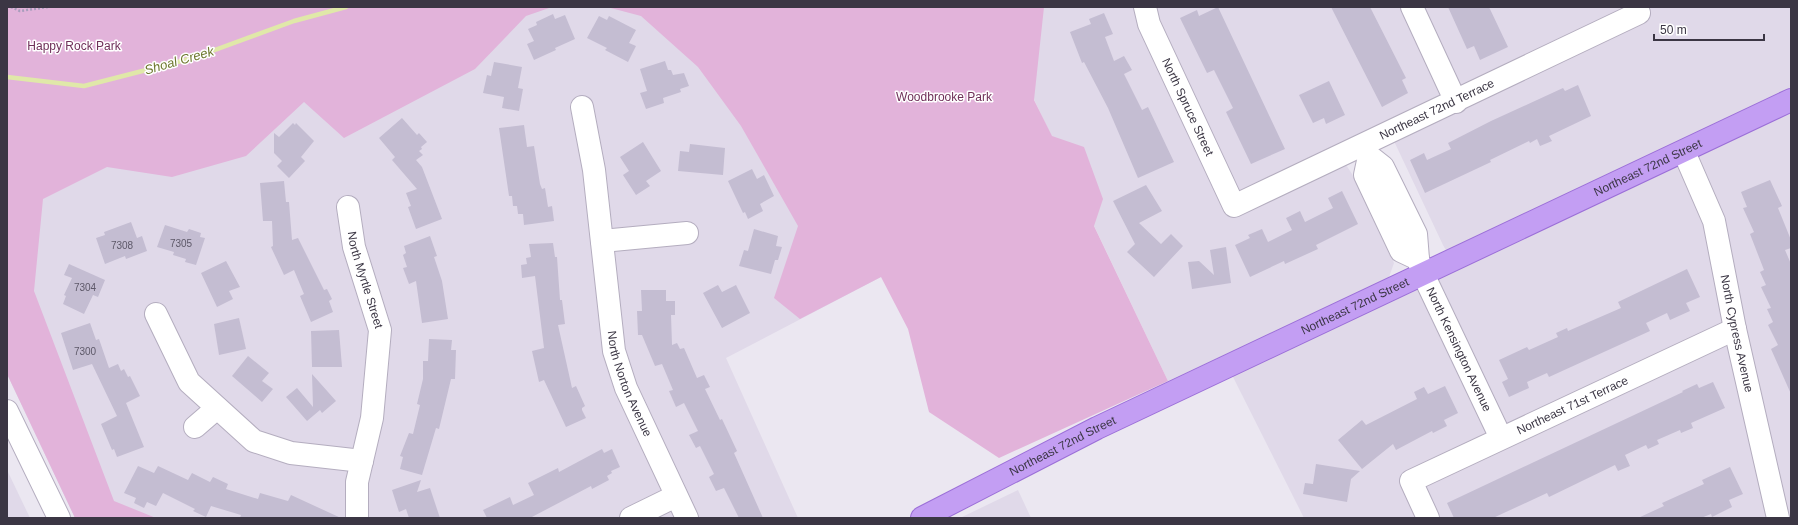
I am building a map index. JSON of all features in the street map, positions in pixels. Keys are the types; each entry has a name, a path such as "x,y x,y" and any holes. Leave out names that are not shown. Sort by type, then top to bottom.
{"main road":[{"name":"Northeast 72nd Street","path":"922,518 1097,428 1421,266 1684,152 1791,100"}],"street":[{"name":"North Spruce Street","path":"1145,7 1149,24 1234,206"},
{"path":"1412,7 1456,102"},
{"name":"Northeast 72nd Terrace","path":"1234,206 1366,151 1456,102 1638,10"},
{"name":"North Norton Avenue","path":"582,107 594,170 614,351 620,374 686,518"},
{"name":"North Kensington Avenue","path":"1366,151 1382,167 1416,234 1421,266 1502,438"},
{"name":"North Cypress Avenue","path":"1684,152 1714,221 1735,329 1778,518"},
{"name":"North Myrtle Street","path":"348,207 354,247 380,330 372,418 357,482 357,518"},
{"path":"602,241 687,233"},
{"path":"156,314 189,382 254,441 291,453 362,460"},
{"name":"Northeast 71st Terrace","path":"1428,518 1411,481 1735,329"},
{"path":"195,427 217,408"},
{"path":"7,411 59,518"},
{"path":"631,518 676,496"}],"path":[{"path":"11,7 20,11 48,7"}],"shaded area":[{"path":"427,7 793,7 881,277 726,358 798,518 75,518 7,374 7,182"},
{"path":"1008,7 1791,7 1791,518 1304,518 1232,375 1457,270 1443,245 1385,122 1335,148 1352,174 1394,263 1388,280 1168,381 1000,28"},
{"path":"7,470 30,518 7,518"},
{"path":"1018,490 1031,518 960,518"}],"green space":[{"name":"Happy Rock Park","path":"7,7 552,7 526,16 475,69 344,138 304,102 246,156 172,177 107,167 43,199 34,291 114,501 156,518 75,518 7,374"},
{"name":"Woodbrooke Park","path":"607,7 1044,7 1034,100 1052,136 1084,147 1103,199 1094,226 1168,381 999,458 929,412 908,329 881,277 800,319 774,298 798,226 741,126 698,67 641,16"}],"building":[{"path":"1218,7 1285,149 1251,164 1226,112 1233,108 1214,70 1207,73 1180,18 1197,10 1199,16"},
{"path":"1331,7 1370,7 1406,78 1402,80 1408,93 1382,107"},
{"path":"1448,7 1489,7 1508,47 1480,60 1474,46 1467,49"},
{"path":"1104,13 1113,34 1105,37 1114,61 1124,56 1132,70 1124,74 1142,110 1148,107 1174,162 1138,178 1108,108 1084,62 1082,63 1070,32 1091,24 1089,19"},
{"path":"553,14 555,19 565,15 575,39 534,60 527,44 534,41 528,29 537,25 536,22"},
{"path":"599,16 607,20 609,16 636,30 629,43 636,46 628,62 605,50 607,48 587,38"},
{"path":"665,61 668,70 671,70 673,75 684,73 689,86 680,89 681,92 663,98 664,103 646,109 640,93 647,91 640,69"},
{"path":"494,62 522,67 518,88 523,89 519,111 502,108 504,97 483,93 487,75 491,76"},
{"path":"1329,81 1345,115 1326,124 1324,118 1313,123 1299,95"},
{"path":"1578,85 1591,116 1549,136 1552,141 1540,146 1537,139 1530,143 1529,141 1490,160 1491,162 1425,193 1410,160 1424,153 1427,160 1451,149 1448,143 1491,121 1563,88 1565,91"},
{"path":"402,118 417,135 419,133 427,142 419,151 423,155 416,160 422,167 442,219 416,229 408,207 411,206 406,193 417,189 392,160 395,157 379,138"},
{"path":"293,123 295,125 296,123 314,141 301,157 305,161 289,178 277,166 282,161 274,153 274,133 279,137"},
{"path":"524,125 527,147 534,146 540,184 542,189 545,188 548,207 552,206 554,221 524,225 523,214 518,214 517,206 513,206 512,196 509,196 499,128"},
{"path":"643,142 661,171 646,181 650,186 636,195 623,175 629,171 620,157"},
{"path":"690,144 725,148 723,175 678,171 680,151 689,152"},
{"path":"752,169 757,179 764,175 774,196 760,204 763,211 748,219 745,212 743,213 728,181"},
{"path":"1770,180 1782,206 1778,208 1791,240 1791,248 1785,250 1791,264 1791,394 1771,349 1778,345 1768,325 1773,322 1767,309 1771,308 1761,287 1766,285 1760,272 1764,270 1750,234 1754,232 1743,208 1747,207 1741,192"},
{"path":"284,181 286,202 289,202 292,240 298,238 324,290 327,289 332,299 329,301 333,312 311,322 300,296 304,294 294,270 284,275 271,247 273,246 272,221 263,221 260,183"},
{"path":"1146,185 1162,211 1139,223 1161,244 1171,234 1183,246 1154,277 1127,252 1135,244 1113,201"},
{"path":"1342,191 1358,224 1316,245 1318,249 1285,264 1284,261 1250,277 1235,245 1250,238 1248,235 1262,229 1268,242 1292,230 1286,218 1300,211 1305,222 1333,208 1328,198"},
{"path":"131,222 137,238 142,236 147,251 126,259 125,256 105,264 96,238 105,235 104,232"},
{"path":"165,225 187,232 189,229 201,233 200,237 205,238 196,265 185,262 186,259 173,255 174,252 157,247"},
{"path":"754,229 778,236 776,246 782,247 778,260 775,260 771,274 739,266 744,250 748,251"},
{"path":"430,236 437,256 434,257 442,281 448,319 422,323 416,281 409,284 403,268 407,267 403,255 406,253 404,246"},
{"path":"553,243 555,257 557,257 560,300 562,300 565,324 558,325 572,388 576,386 585,406 582,410 586,418 566,427 544,380 539,382 532,351 544,348 535,276 522,278 521,265 527,264 526,258 531,257 529,244"},
{"path":"1226,247 1231,283 1192,289 1188,262 1199,261 1214,275 1210,250"},
{"path":"226,261 240,287 229,291 233,299 217,307 201,273"},
{"path":"69,264 105,280 98,297 93,295 84,314 63,304 66,296 64,295 72,278 64,275"},
{"path":"1687,269 1700,297 1686,303 1690,311 1670,320 1667,313 1646,323 1650,331 1549,377 1547,373 1527,382 1529,388 1509,397 1502,382 1508,379 1499,360 1527,347 1529,350 1558,337 1556,333 1567,328 1568,331 1621,308 1618,302"},
{"path":"718,285 722,292 736,285 750,313 722,328 703,293"},
{"path":"641,290 666,290 666,301 675,301 675,315 671,315 672,345 677,343 680,349 684,348 697,378 704,375 710,387 705,389 720,420 722,419 737,451 734,453 763,518 739,518 724,488 716,491 709,477 714,474 700,446 696,448 689,435 698,431 684,403 676,407 669,391 673,390 662,364 655,366 642,335 638,335 637,311 642,311"},
{"path":"239,318 246,349 219,355 214,324"},
{"path":"90,323 96,340 99,339 109,368 118,364 121,371 124,369 128,377 130,376 140,396 126,403 144,447 117,457 114,449 112,450 101,424 117,416 92,364 73,370 61,333"},
{"path":"339,330 342,367 312,367 311,331"},
{"path":"429,339 452,340 451,350 456,350 455,379 451,379 439,429 436,428 422,475 400,469 403,457 400,456 409,433 413,434 420,405 417,404 423,379 423,361 428,361"},
{"path":"248,356 269,373 262,381 273,389 262,402 232,376"},
{"path":"312,374 336,401 322,413 320,410 307,421 286,397 297,388 313,407"},
{"path":"1713,382 1725,408 1691,423 1693,428 1681,433 1680,430 1657,440 1659,444 1648,449 1646,445 1625,455 1630,466 1618,471 1615,465 1549,497 1547,493 1493,518 1454,518 1447,503 1683,392 1682,391 1697,384 1699,388"},
{"path":"1445,386 1458,413 1444,420 1447,426 1433,433 1432,431 1396,450 1393,444 1362,469 1338,440 1362,420 1366,425 1417,399 1414,392 1424,387 1428,394"},
{"path":"602,449 604,453 612,449 620,467 611,471 612,473 607,476 609,480 592,489 591,486 530,518 487,518 483,510 510,497 513,505 534,495 528,483 558,468 559,472"},
{"path":"1316,464 1360,471 1351,479 1347,502 1303,494 1305,483 1313,484"},
{"path":"138,466 154,473 158,466 188,480 192,473 210,482 213,477 228,484 226,489 258,499 260,493 288,501 291,495 341,518 240,518 241,515 211,506 206,517 193,511 195,509 163,493 156,506 147,502 144,508 134,503 136,498 124,493"},
{"path":"1730,467 1743,494 1729,500 1732,507 1712,517 1711,514 1701,518 1638,518 1664,506 1662,503 1704,484 1702,480"},
{"path":"421,480 417,492 430,488 440,518 409,518 406,509 399,512 392,490"}],"waterway":[{"name":"Shoal Creek","path":"7,77 84,86 193,58 294,21 346,7"}]}
